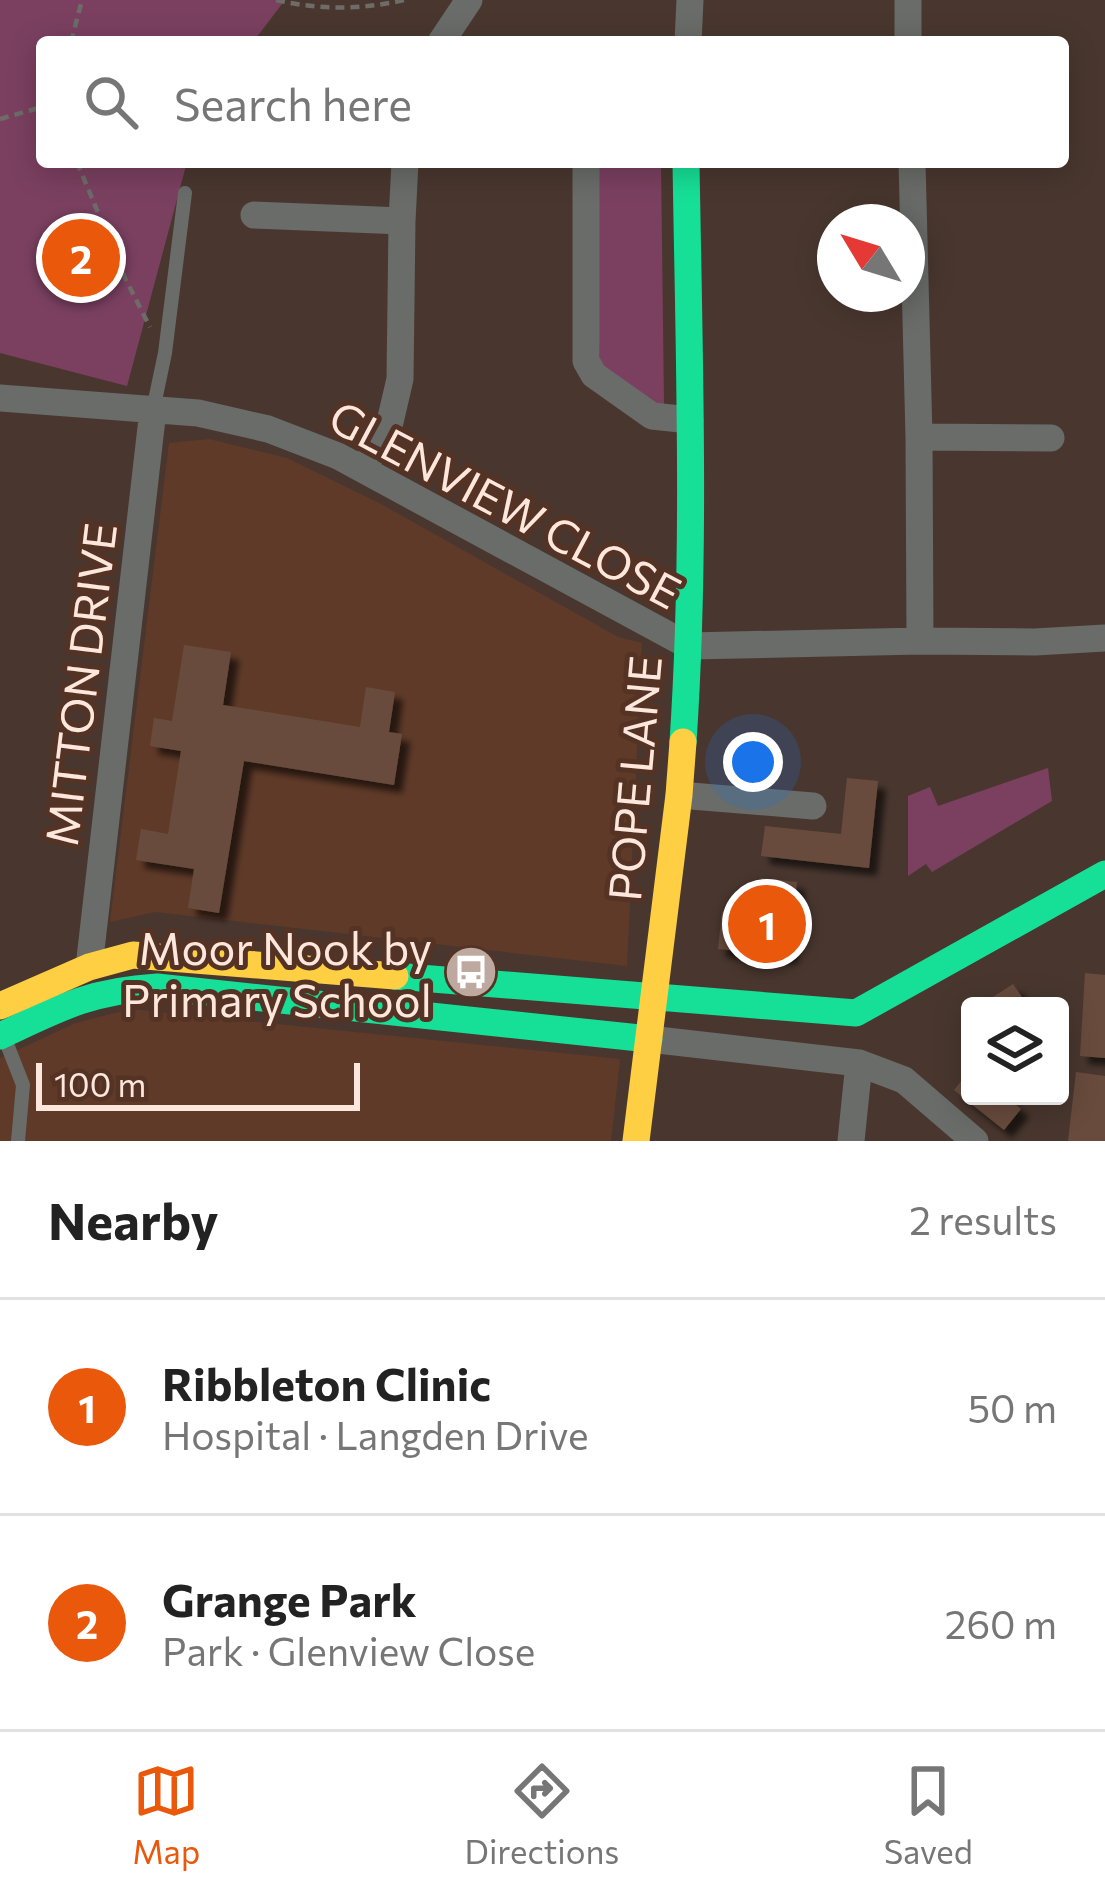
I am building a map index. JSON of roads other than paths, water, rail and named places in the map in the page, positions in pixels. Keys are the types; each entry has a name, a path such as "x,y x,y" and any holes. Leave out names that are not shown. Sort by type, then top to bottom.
{"street":[{"path":"445,36 469,0"},
{"path":"688,36 690,0"},
{"path":"908,0 908,36"},
{"path":"363,469 390,422 400,379 405,168"},
{"path":"586,168 586,361 594,374 652,416 690,420"},
{"name":"POPE LANE","path":"636,1141 679,796 689,646 686,168"},
{"path":"911,168 920,641"},
{"path":"254,215 402,221"},
{"name":"GLENVIEW CLOSE","path":"0,398 198,413 268,429 338,456 689,646"},
{"name":"MITTON DRIVE","path":"89,967 153,410"},
{"path":"919,437 1051,438"},
{"path":"689,646 1105,638"},
{"path":"679,796 813,806"},
{"path":"0,1006 89,967 134,955 856,1013 1105,874"},
{"path":"89,967 98,994"},
{"path":"2,1035 75,1000 120,989 157,987 649,1040 859,1063 904,1080 975,1141"},
{"path":"851,1141 859,1063"}],"lane":[{"path":"153,410 185,194"},
{"path":"2,1035 23,1084 18,1141"}],"place":[{"name":"Grange Park","path":"81,258"},
{"name":"Ribbleton Clinic","path":"767,924"},
{"name":"Moor Nook by Primary School","path":"471,972"}]}
